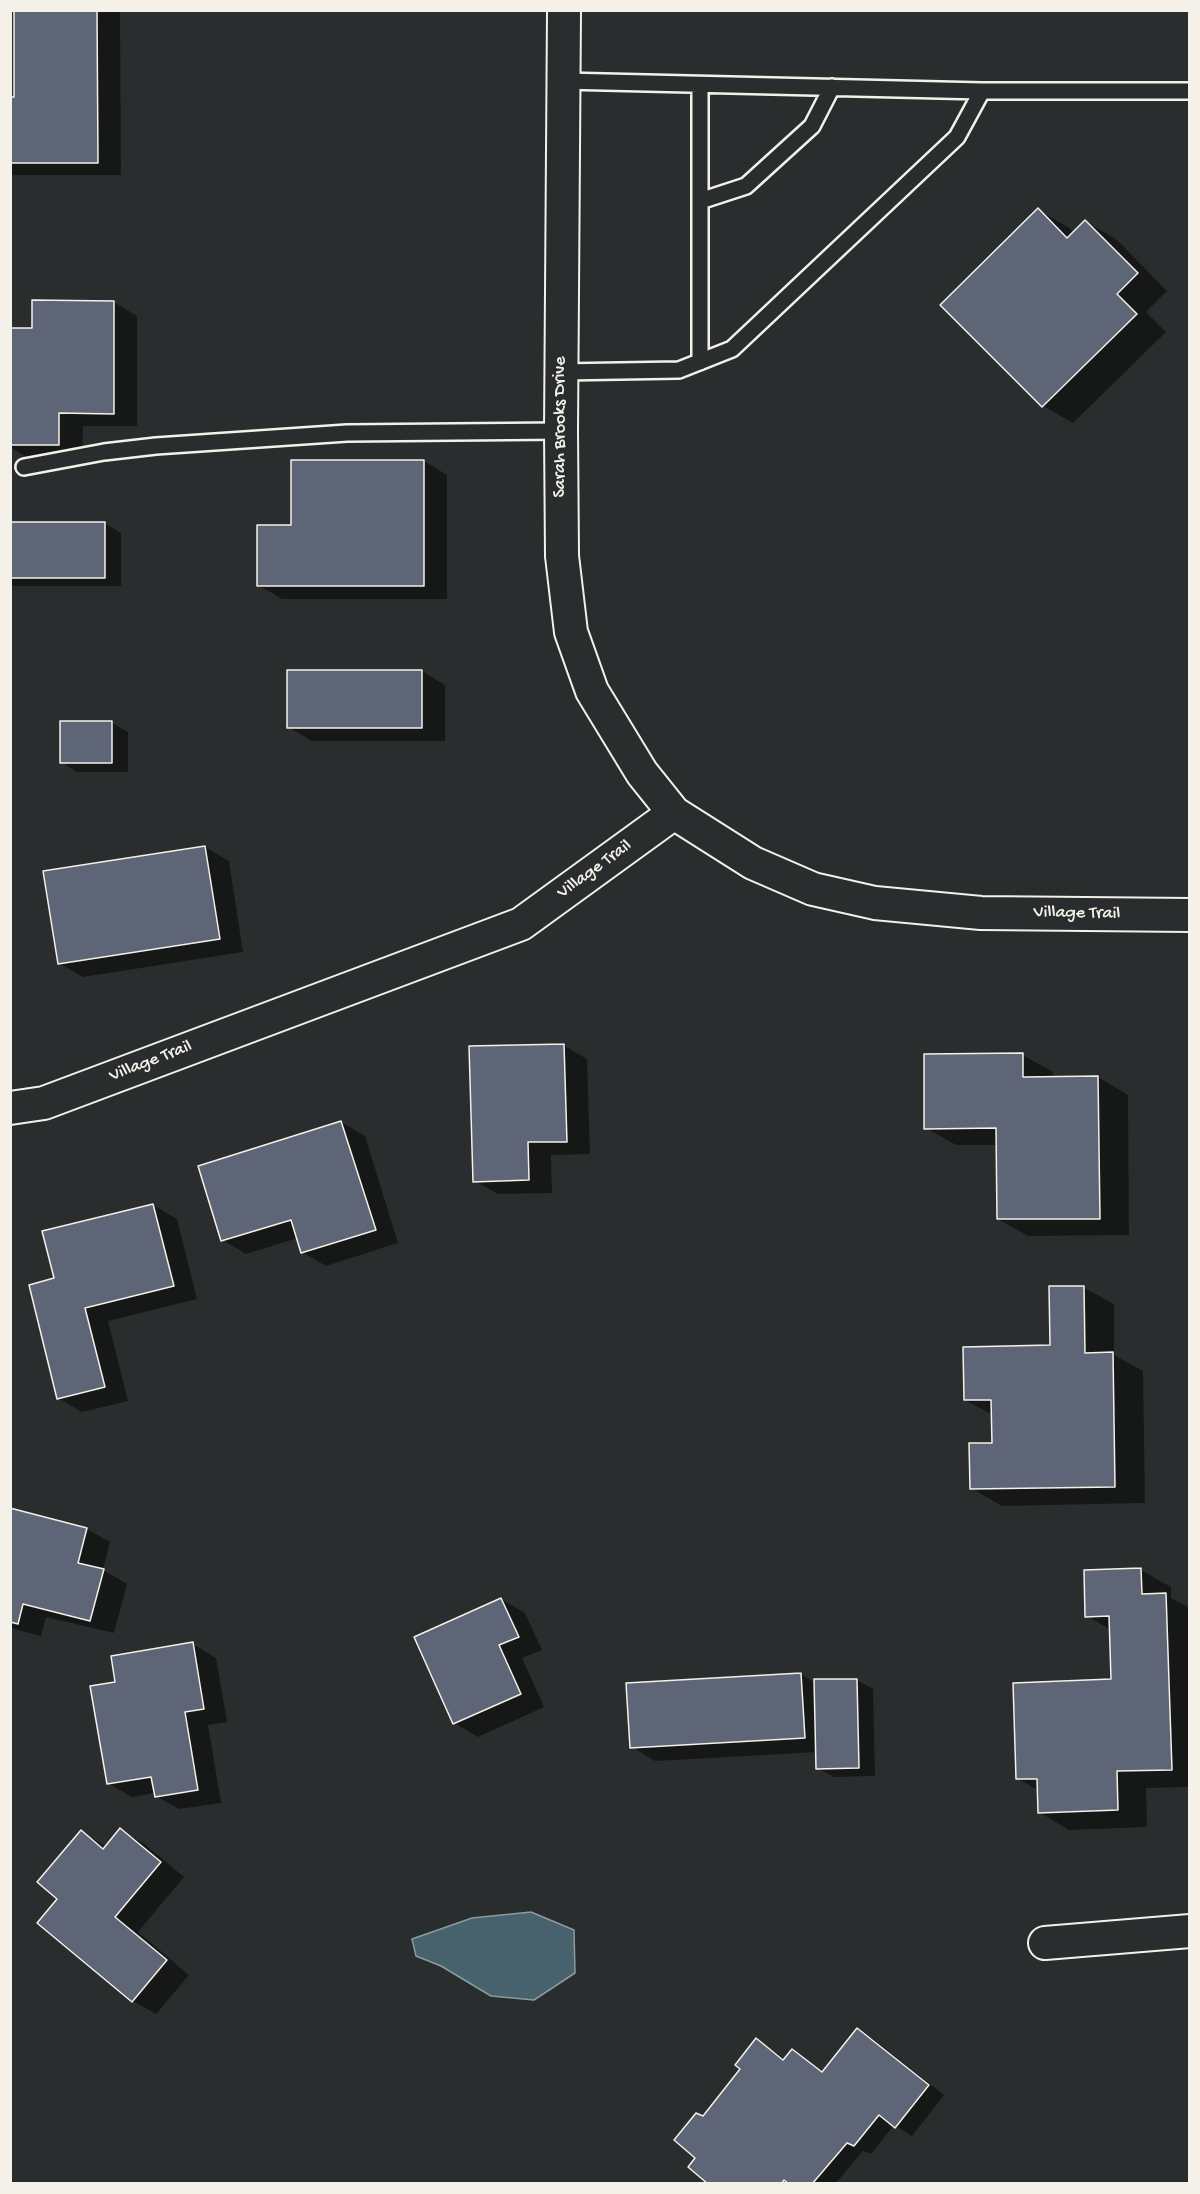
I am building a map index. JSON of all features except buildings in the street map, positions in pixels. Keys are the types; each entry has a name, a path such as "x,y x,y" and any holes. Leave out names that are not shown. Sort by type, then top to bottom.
{"street":[{"name":"Sarah Brooks Drive","path":"564,10 562,556 571,632 592,691 642,773 674,813"},
{"name":"Village Trail","path":"10,1108 44,1103 521,924 674,813 753,863 813,889 875,903 981,912 1190,915"},
{"path":"1045,1943 1190,1931"}],"lane":[{"path":"563,81 982,91 1190,92"},
{"path":"700,85 700,362"},
{"path":"700,201 746,186 812,126 832,87"},
{"path":"561,372 679,369 732,349 957,137 982,91"},
{"path":"24,468 104,452 168,445 347,433 561,430"}],"water":[{"path":"531,1912 574,1930 575,1973 534,2000 491,1996 441,1966 416,1956 412,1939 472,1918"}]}
